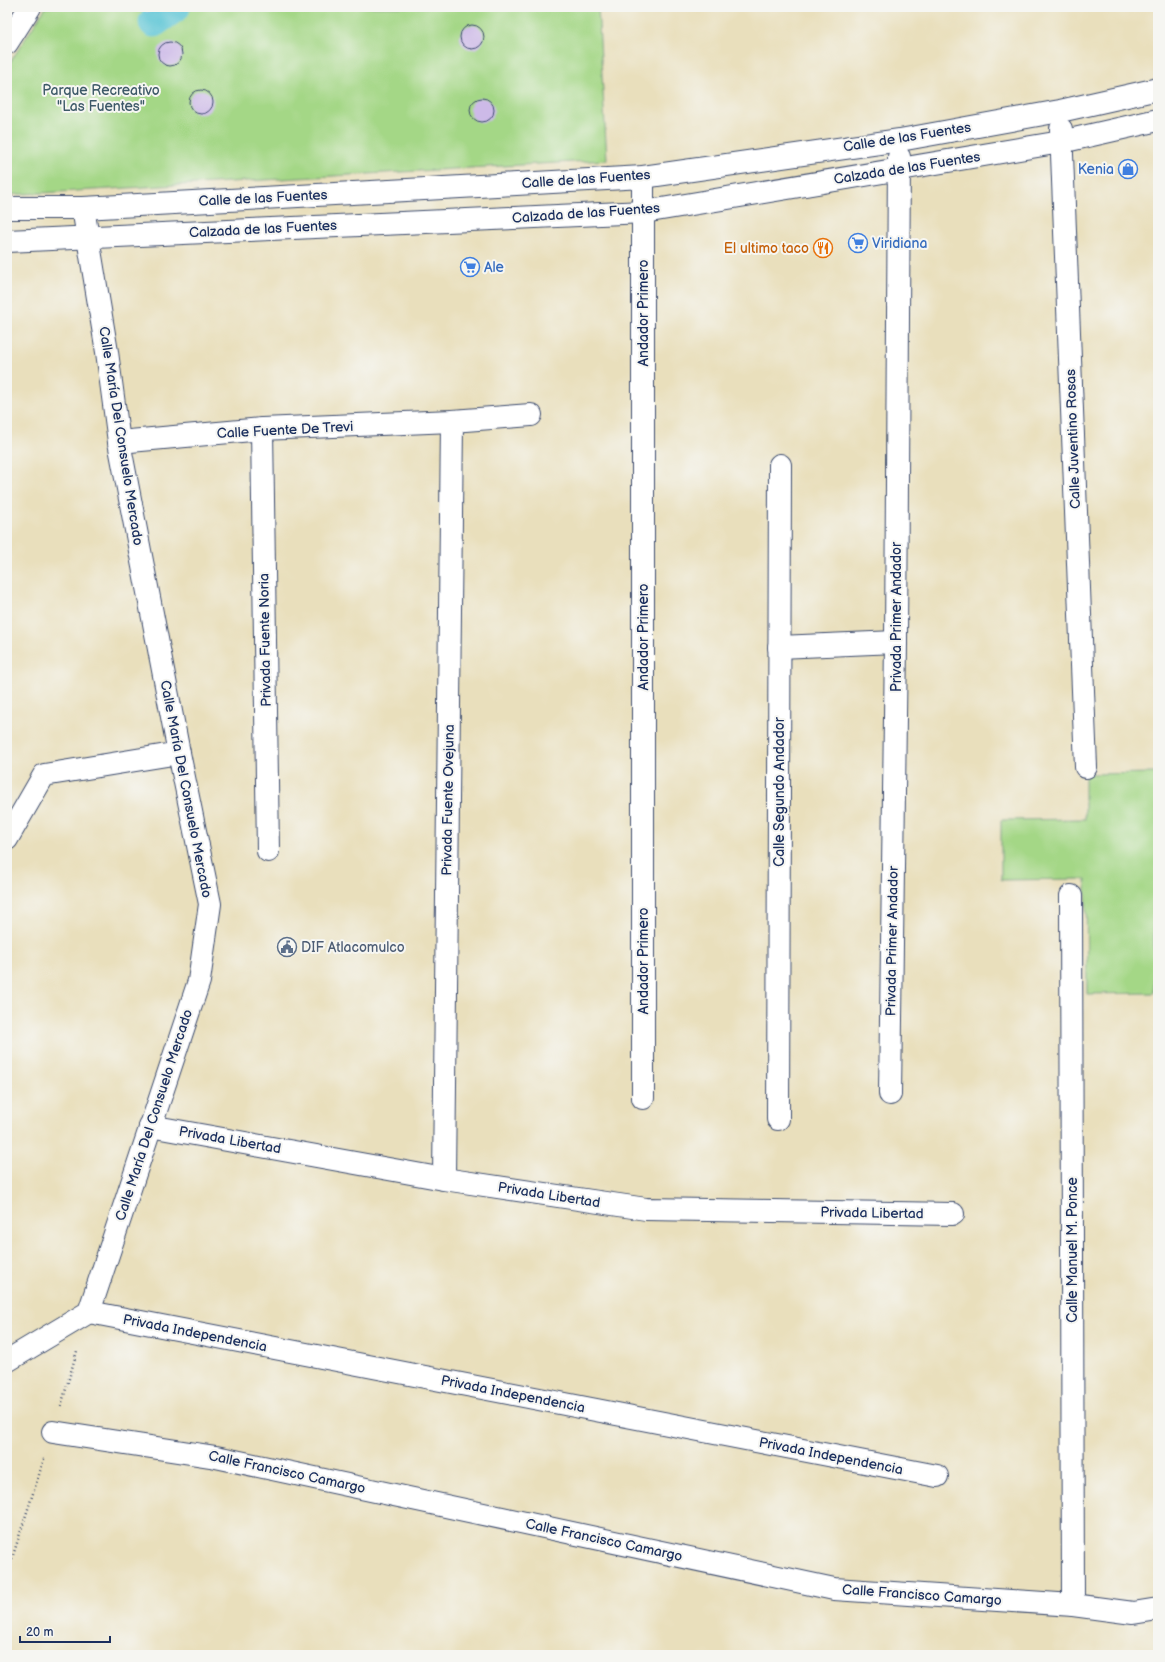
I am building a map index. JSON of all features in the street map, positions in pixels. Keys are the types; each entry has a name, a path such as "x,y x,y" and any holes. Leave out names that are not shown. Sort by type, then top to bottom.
{"street":[{"path":"7,43 30,7"},
{"name":"Calle de las Fuentes","path":"7,208 83,208 643,177 900,140 1060,111 1158,89"},
{"name":"Calle Juventino Rosas","path":"1060,111 1086,767"},
{"name":"Calzada de las Fuentes","path":"7,241 644,212 1062,142 1158,120"},
{"name":"Privada Primer Andador","path":"890,1094 896,642 900,140"},
{"name":"Andador Primero","path":"642,1098 643,177"},
{"name":"Calle María Del Consuelo Mercado","path":"83,208 107,352 119,442 178,753 210,904 199,981 89,1312"},
{"name":"Calle Fuente De Trevi","path":"119,442 262,430 452,421 531,415"},
{"name":"Privada Fuente Ovejuna","path":"444,1179 452,421"},
{"name":"Privada Fuente Noria","path":"262,430 268,851"},
{"name":"Calle Segundo Andador","path":"778,1119 780,465"},
{"path":"779,647 896,642"},
{"path":"7,839 44,775 178,753"},
{"name":"Calle Manuel M. Ponce","path":"1071,896 1073,1605"},
{"name":"Privada Libertad","path":"150,1126 444,1179 646,1209 954,1214"},
{"path":"7,1361 89,1312"},
{"name":"Privada Independencia","path":"89,1312 937,1476"},
{"name":"Calle Francisco Camargo","path":"53,1432 216,1457 834,1589 1073,1605 1133,1613 1158,1609"}],"green space":[{"name":"Parque Recreativo \"Las Fuentes\"","path":"46,7 598,7 607,160 7,195 7,67"},
{"path":"1158,773 1158,892 1154,892 1154,993 1087,994 1086,879 1001,880 1001,820 1085,819 1085,774"}],"building":[{"path":"140,7 151,7 148,12"},
{"path":"472,25 481,28 484,37 481,46 472,49 463,46 460,37 463,28"},
{"path":"170,42 179,45 182,54 179,63 170,66 161,63 158,54 161,45"},
{"path":"201,90 210,93 213,102 210,111 201,114 192,111 189,102 192,93"},
{"path":"482,98 491,101 494,110 491,119 482,122 473,119 470,110 473,101"}],"waterway":[{"path":"154,22 175,7"}],"place":[{"name":"Kenia","path":"1128,169"},
{"name":"Viridiana","path":"858,243"},
{"name":"El ultimo taco","path":"823,248"},
{"name":"Ale","path":"470,267"},
{"name":"DIF Atlacomulco","path":"287,947"}]}
